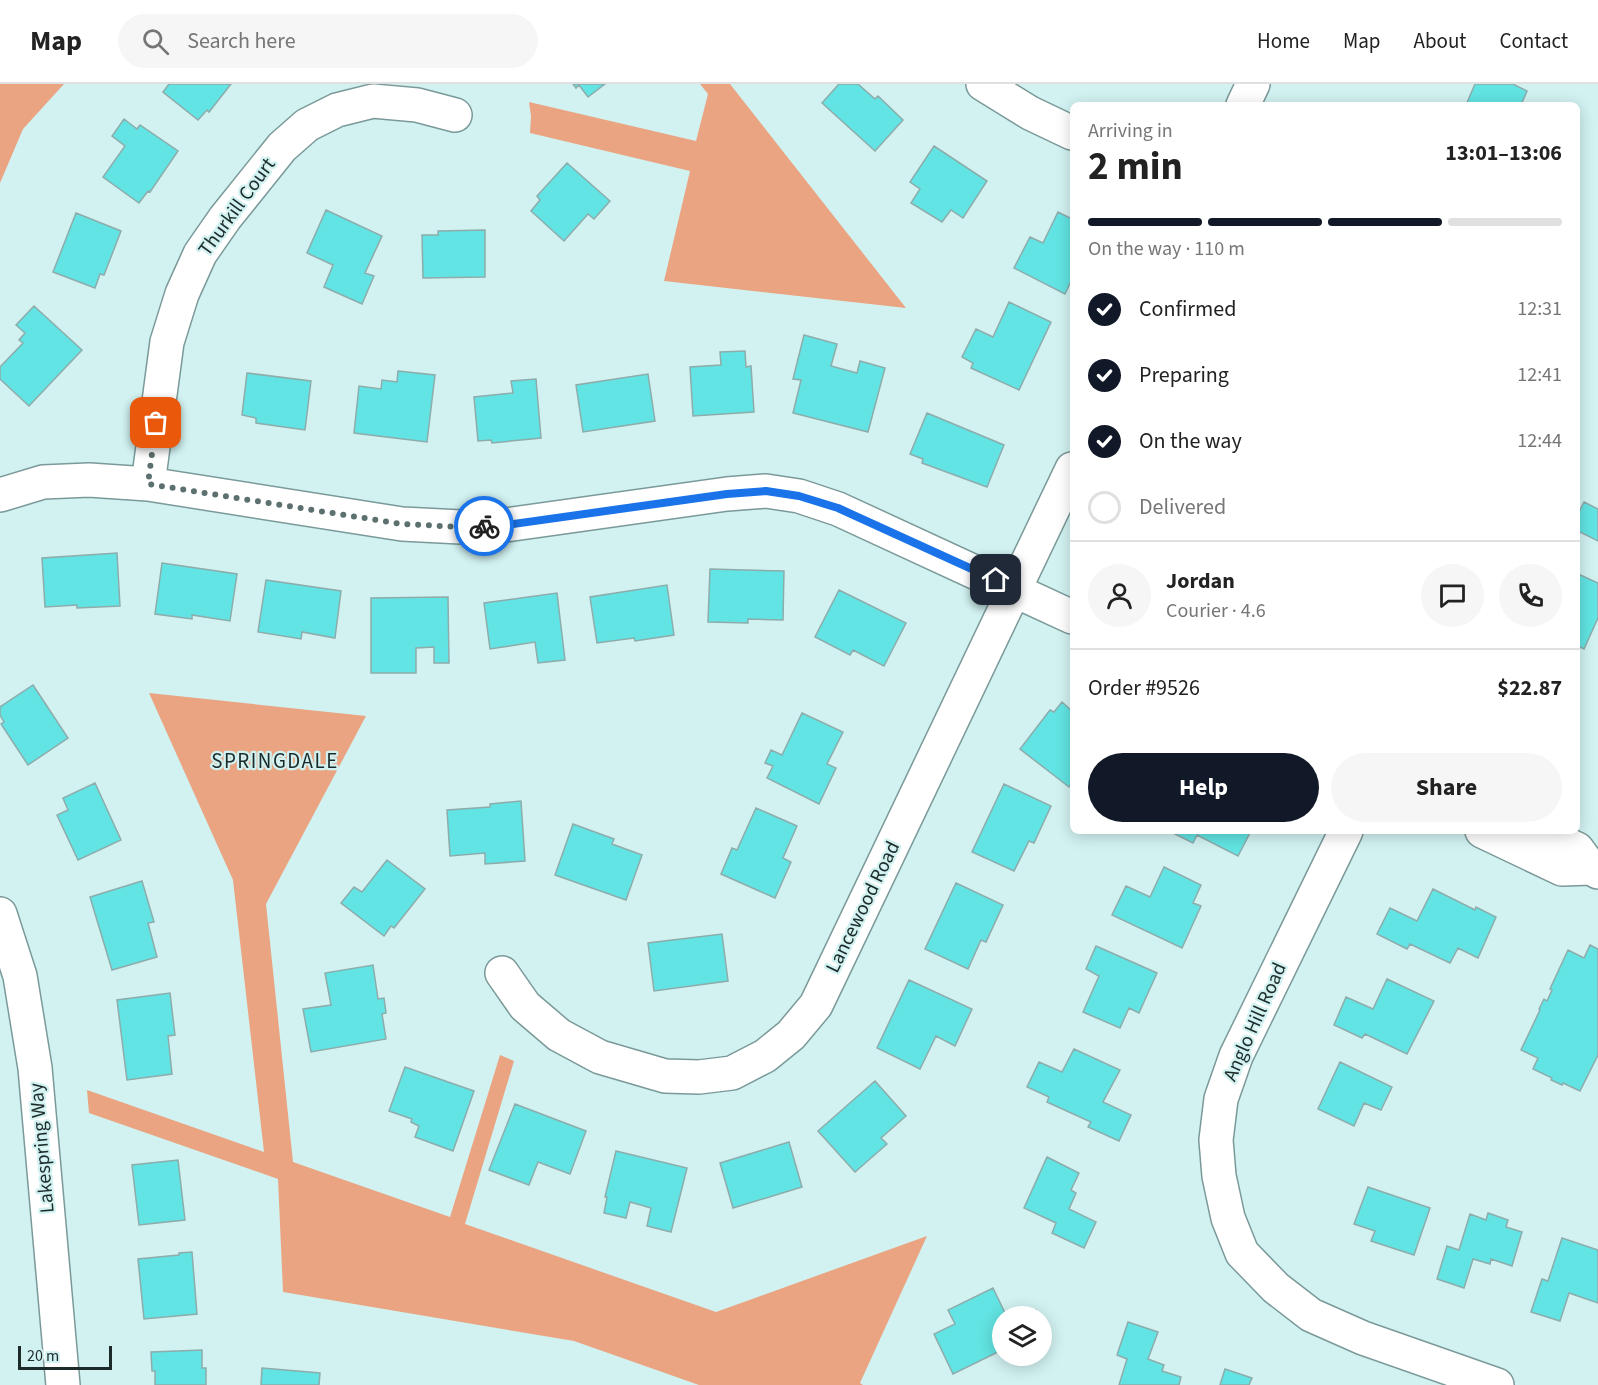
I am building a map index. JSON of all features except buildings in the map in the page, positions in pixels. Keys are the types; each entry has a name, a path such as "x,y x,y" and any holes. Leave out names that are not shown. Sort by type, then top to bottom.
{"street":[{"path":"983,84 1030,113 1070,132"},
{"path":"1244,102 1253,84"},
{"name":"Thurkill Court","path":"148,484 167,342 182,294 200,254 225,218 282,147 308,125 338,110 374,101 417,105 454,115"},
{"name":"Lancewood Road","path":"502,973 525,1006 559,1035 600,1057 665,1076 699,1077 732,1073 765,1056 791,1035 816,1005 1070,473"},
{"path":"0,495 43,482 89,480 148,484 402,524 461,527 506,525 727,494 766,491 799,496 838,508 1070,616"},
{"name":"Anglo Hill Road","path":"1345,834 1236,1056 1221,1099 1216,1140 1219,1176 1228,1218 1242,1253 1276,1288 1311,1315 1363,1338 1497,1385"},
{"path":"1488,834 1562,869 1594,870"},
{"path":"1544,834 1577,849 1594,870"},
{"name":"Lakespring Way","path":"0,914 20,976 35,1068 63,1385"}],"shaded area":[{"path":"0,84 64,84 23,129 0,183"},
{"path":"700,84 730,84 906,308 664,281 690,171 530,133 529,102 696,141 708,94"},
{"path":"149,693 366,716 266,904 293,1162 450,1217 500,1055 514,1061 465,1224 716,1312 927,1236 860,1383 863,1385 699,1385 574,1341 283,1292 278,1179 89,1113 87,1090 264,1152 233,880"}],"way so far":[{"path":"156,423 148,484 402,524 484,526"}],"district":[{"name":"SPRINGDALE","path":"275,761"}],"route":[{"path":"484,526 506,525 727,494 766,491 799,496 838,508 996,580"}]}
